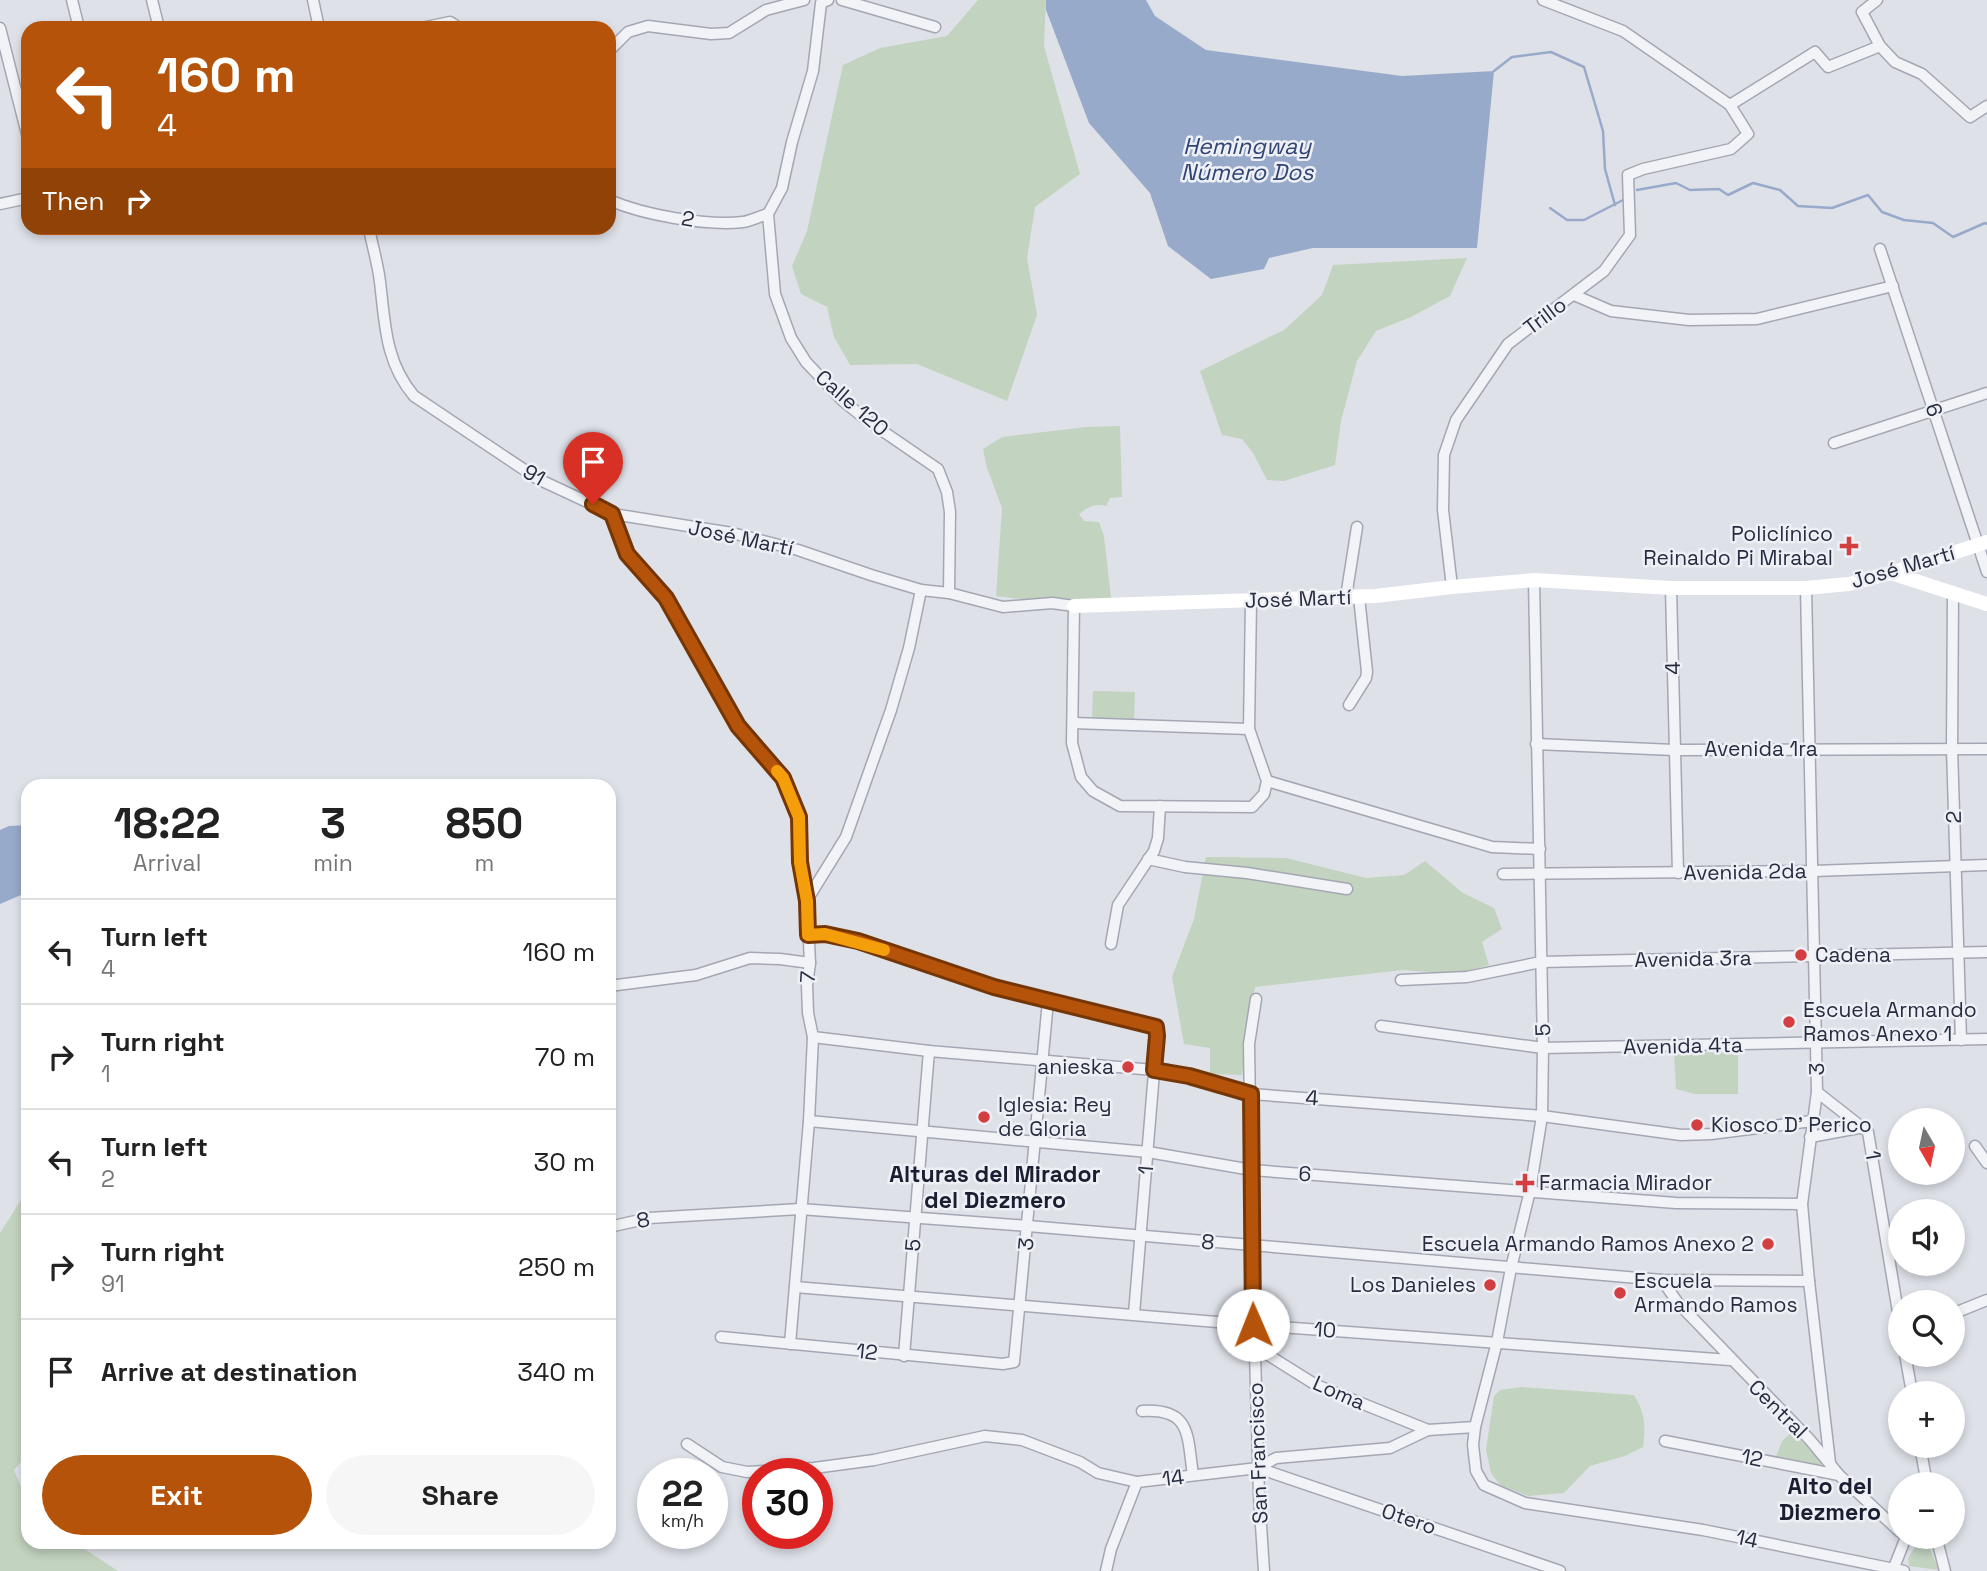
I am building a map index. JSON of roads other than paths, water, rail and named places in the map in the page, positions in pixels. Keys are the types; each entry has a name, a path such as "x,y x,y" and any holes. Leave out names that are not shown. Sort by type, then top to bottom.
{"street":[{"path":"72,0 77,21"},
{"path":"152,0 157,21"},
{"path":"313,0 318,21"},
{"path":"616,44 628,32 648,26 711,34 729,33 766,10 804,0"},
{"path":"842,0 935,27"},
{"path":"1543,0 1623,31 1730,105 1815,52 1828,67 1880,46"},
{"path":"1877,0 1862,12 1880,46 1895,62 1922,74 1970,117 1987,106"},
{"path":"768,214 782,188 792,142 813,71 821,1"},
{"path":"0,28 21,110"},
{"name":"Trillo","path":"1452,587 1443,510 1443,482 1444,455 1456,420 1508,344 1604,271 1630,235 1628,176 1643,169 1731,149 1748,134 1730,105"},
{"path":"0,204 21,200"},
{"name":"2","path":"616,203 700,222 745,222 768,214"},
{"name":"Calle 120","path":"768,214 775,294 791,338 806,362 868,421 938,469 947,492 950,512 949,593"},
{"name":"91","path":"371,235 380,279 384,329 402,382 414,396 538,479 612,514"},
{"name":"6","path":"1880,249 1982,543 1987,572"},
{"path":"1574,295 1611,311 1689,320 1758,319 1893,286"},
{"path":"1834,443 1987,393"},
{"path":"612,514 627,554 666,598 738,726 783,778 799,817 800,862 807,901"},
{"name":"José Martí","path":"612,514 732,533 798,550 921,590 949,593 1003,607 1052,603 1074,606 1353,597 1534,580 1671,588 1806,588 1849,584 1982,543"},
{"path":"1349,705 1367,672 1353,597 1357,527"},
{"path":"1891,573 1987,604"},
{"name":"5","path":"1476,1471 1473,1445 1475,1427 1497,1342 1511,1268 1530,1191 1542,1116 1541,874 1534,580"},
{"name":"4","path":"1671,588 1678,873"},
{"name":"3","path":"1806,588 1817,1092 1802,1204 1830,1464"},
{"path":"807,901 846,837 891,710 909,649 921,590"},
{"name":"2","path":"1952,594 1952,748 1961,1040"},
{"path":"1074,606 1072,743 1081,777 1093,791 1120,806 1252,807 1264,794 1267,781 1249,729 1251,601"},
{"path":"1073,723 1249,729"},
{"name":"Avenida 1ra","path":"1536,744 1674,750 1987,748"},
{"path":"1267,781 1492,847 1540,849"},
{"path":"1111,944 1118,905 1148,859 1158,838 1160,806"},
{"path":"1148,859 1185,867 1248,873 1347,889"},
{"name":"Avenida 2da","path":"1503,874 1813,871 1987,865"},
{"name":"7","path":"790,1344 809,1121 813,1037 808,1013 807,985 810,963 807,901"},
{"path":"808,935 825,934 858,941 994,987 1048,1001"},
{"name":"Avenida 3ra","path":"1401,980 1467,977 1541,962 1987,952"},
{"path":"616,985 696,975 750,958 810,963"},
{"name":"San Francisco","path":"1256,999 1249,1044 1253,1325 1264,1571"},
{"name":"3","path":"1014,1362 1048,1001"},
{"name":"1","path":"1048,1001 1156,1027 1134,1314"},
{"name":"Avenida 4ta","path":"1381,1026 1543,1048 1987,1040"},
{"name":"4","path":"813,1037 929,1051 1154,1070 1189,1076 1251,1094 1542,1116 1681,1135 1711,1134 1812,1121"},
{"name":"5","path":"904,1356 929,1051"},
{"name":"1","path":"1817,1092 1864,1127 1870,1141 1894,1290"},
{"name":"6","path":"809,1121 1148,1152 1252,1170 1676,1203 1802,1204"},
{"path":"1810,1137 1864,1127"},
{"path":"1975,1146 1987,1163"},
{"name":"8","path":"616,1226 649,1219 800,1209 1662,1280 1809,1281"},
{"name":"Central","path":"1662,1280 1678,1303 1730,1360 1839,1475 1888,1521"},
{"name":"10","path":"795,1287 1253,1325 1730,1360"},
{"path":"1965,1309 1987,1300"},
{"name":"12","path":"721,1337 904,1356 1003,1364 1014,1362"},
{"name":"Loma","path":"1254,1346 1316,1385 1429,1430"},
{"path":"1142,1411 1163,1410 1183,1424 1193,1475"},
{"name":"14","path":"687,1444 722,1467 747,1472 814,1468 874,1460 985,1436 1023,1440 1080,1462 1098,1473 1137,1482 1258,1468 1276,1458 1390,1448 1429,1430 1475,1427"},
{"name":"12","path":"1665,1441 1839,1475"},
{"name":"Otero","path":"1258,1468 1560,1571"},
{"name":"14","path":"1476,1471 1484,1485 1525,1503 1703,1530 1905,1571"},
{"path":"1106,1571 1111,1549 1137,1482"},
{"path":"1893,1570 1902,1549"},
{"path":"1939,1549 1945,1571"}],"water":[{"name":"Hemingway Número Dos","path":"1046,0 1146,0 1155,16 1206,50 1402,76 1494,71 1477,248 1313,248 1269,258 1264,269 1211,279 1168,246 1150,193 1089,123 1046,10"},
{"path":"21,825 21,895 0,904 0,830"}],"waterway":[{"path":"1494,71 1512,57 1551,52 1584,67 1603,131 1605,169 1615,205"},
{"path":"1637,190 1676,183 1690,190 1719,189 1728,195 1753,183 1780,190 1798,206 1832,208 1868,195 1882,212 1904,220 1933,223 1953,237 1987,224"},
{"path":"1550,208 1567,220 1584,220 1623,200"}],"place":[{"name":"Policlínico Reinaldo Pi Mirabal","path":"1849,546"},
{"name":"Cadena","path":"1801,955"},
{"name":"Escuela Armando Ramos Anexo 1","path":"1789,1022"},
{"name":"anieska","path":"1128,1067"},
{"name":"Iglesia: Rey de Gloria","path":"984,1117"},
{"name":"Kiosco D' Perico","path":"1697,1125"},
{"name":"Farmacia Mirador","path":"1525,1183"},
{"name":"Escuela Armando Ramos Anexo 2","path":"1768,1244"},
{"name":"Los Danieles","path":"1490,1285"},
{"name":"Escuela Armando Ramos","path":"1620,1293"}],"district":[{"name":"Alturas del Mirador del Diezmero","path":"995,1187"},
{"name":"Alto del Diezmero","path":"1830,1499"}]}
